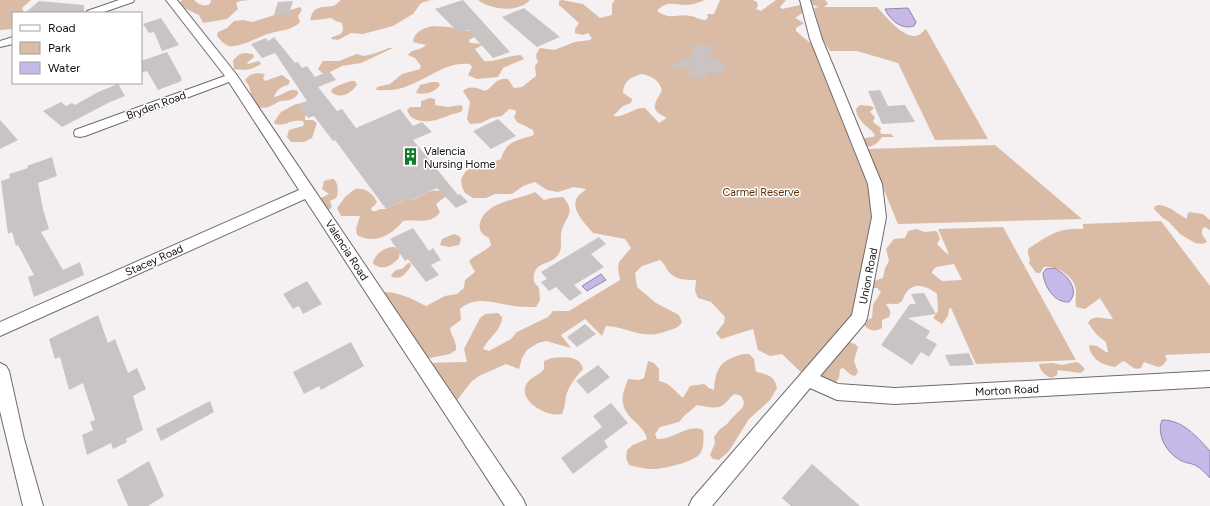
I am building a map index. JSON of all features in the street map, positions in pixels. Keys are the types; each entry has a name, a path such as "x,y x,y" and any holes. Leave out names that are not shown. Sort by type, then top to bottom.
{"street":[{"path":"94,12 128,0"},
{"name":"Valencia Road","path":"171,0 232,77 516,506"},
{"name":"Union Road","path":"699,506 859,318 879,217 875,184 816,39 805,0"},
{"path":"2,44 12,40"},
{"name":"Bryden Road","path":"80,133 232,77"},
{"name":"Stacey Road","path":"0,329 308,192"},
{"path":"0,371 15,439 33,506"},
{"name":"Morton Road","path":"807,378 837,392 895,396 1210,379"}],"green space":[{"path":"0,0 31,0 22,8 24,12 12,12 12,29 0,30"},
{"path":"182,0 194,0 200,4 208,5 210,4 211,0 250,0 236,3 238,9 227,19 203,23 199,15 180,6 179,4"},
{"path":"341,0 431,0 421,3 413,14 393,26 363,34 351,33 338,40 331,39 332,37 341,34 343,30 342,23 331,18 310,20 313,12 318,8 333,6"},
{"path":"478,0 530,0 519,7 504,9 490,6"},
{"name":"Carmel Reserve","path":"562,0 583,4 600,18 612,15 612,4 615,0 705,0 689,5 667,4 657,11 667,16 686,15 702,20 706,20 708,17 707,14 714,14 720,0 753,0 757,2 758,6 756,9 761,11 776,0 786,0 780,7 782,9 800,5 804,7 805,11 795,18 804,23 796,28 796,31 809,42 816,39 875,184 879,217 846,341 855,344 858,347 854,361 858,372 855,376 851,375 843,368 840,369 839,378 833,386 807,378 782,354 770,356 758,350 753,329 721,339 716,333 724,323 725,317 711,302 698,298 695,291 696,280 684,280 677,278 668,271 660,260 642,266 635,273 637,287 656,303 679,315 682,322 677,327 672,330 650,335 606,326 602,336 585,319 561,335 571,348 546,341 538,343 527,350 522,358 519,369 506,364 479,376 471,382 451,408 422,363 467,362 464,349 480,318 485,314 498,313 502,317 498,330 483,349 489,351 511,339 517,332 548,317 553,311 569,311 620,280 618,269 619,262 631,248 625,239 593,233 582,220 575,206 578,196 586,189 574,187 558,192 547,190 535,182 523,186 512,194 495,194 486,198 473,198 465,193 462,187 461,179 466,171 473,167 485,165 501,159 506,148 513,142 534,135 533,130 517,122 514,117 516,113 515,110 509,109 502,116 491,118 481,123 470,124 467,119 470,102 463,91 468,88 476,88 485,91 500,79 508,79 514,88 522,87 536,76 535,66 538,62 536,55 540,48 554,50 575,42 590,40 592,38 588,33 583,35 575,33 575,29 579,23 559,5 559,1","holes":["642,74 655,79 659,83 662,90 655,104 655,109 667,118 659,123 645,108 613,116 623,106 631,103 632,99 623,93 626,82 635,76"]},
{"path":"807,0 825,0 828,4 824,7 877,7 896,27 913,36 919,35 926,29 988,139 935,140 898,63 857,51 830,51 822,38 814,8 819,7 810,4"},
{"path":"300,7 302,10 298,16 300,22 289,29 268,34 244,44 233,46 226,45 217,36 218,32 227,28 234,21 243,20 252,22"},
{"path":"433,26 449,27 477,33 476,36 469,40 470,43 484,44 475,49 484,61 493,61 521,55 524,59 503,68 498,77 477,79 468,75 472,67 470,64 462,64 439,70 402,88 376,90 377,87 390,84 402,74 420,69 421,66 415,58 408,55 412,51 426,45 413,42 415,35 423,29"},
{"path":"393,48 361,63 342,66 328,73 322,73 318,69 323,61 339,61 357,54 363,56"},
{"path":"240,54 253,54 254,57 247,63 248,64 259,61 261,64 248,70 234,69 233,60"},
{"path":"257,73 265,74 263,78 265,81 282,75 290,81 288,85 281,87 278,90 274,97 291,90 298,91 298,94 293,99 281,101 267,107 261,108 254,106 249,86 245,80 250,75"},
{"path":"351,81 355,81 357,85 349,93 338,95 331,92 332,89"},
{"path":"438,82 440,85 429,93 416,93 420,85"},
{"path":"430,98 435,99 435,105 448,107 461,105 463,108 462,111 430,121 420,121 410,116 407,110 410,107 421,107 421,101"},
{"path":"296,104 301,104 307,114 305,120 313,120 317,123 312,138 304,142 291,142 287,137 289,130 303,126 303,121 299,120 279,125 275,124 274,122 281,112"},
{"path":"860,105 871,106 874,108 870,112 875,117 873,122 881,128 880,132 882,134 891,134 894,137 882,137 877,143 870,147 864,145 862,140 875,135 861,121 857,113 856,109"},
{"path":"995,145 1082,219 898,224 867,149"},
{"path":"334,179 338,190 336,198 330,201 332,207 321,213 315,212 310,208 313,202 329,194 322,189 324,181"},
{"path":"355,189 365,190 373,196 377,202 371,208 372,211 386,209 410,198 412,200 437,190 445,193 445,197 436,204 440,212 433,219 423,221 403,221 388,234 376,239 370,239 357,235 356,229 360,216 341,216 337,208 345,197"},
{"path":"535,192 544,200 563,197 569,208 568,216 562,229 560,252 554,259 538,267 534,275 534,282 539,288 540,300 536,307 515,306 483,301 471,302 460,309 461,320 450,328 456,344 456,350 450,354 420,360 374,292 395,293 408,297 426,306 445,296 457,294 464,288 465,280 475,272 469,261 491,245 489,238 480,230 480,223 483,216 489,210 503,202"},
{"path":"1159,205 1170,209 1187,219 1189,212 1203,214 1210,220 1210,230 1205,227 1202,229 1202,234 1207,242 1203,244 1195,243 1180,234 1154,209 1155,206"},
{"path":"1161,221 1210,286 1210,353 1165,355 1167,360 1162,366 1158,367 1144,362 1141,368 1138,369 1133,368 1123,361 1115,367 1106,365 1095,359 1090,352 1089,347 1090,345 1097,346 1108,352 1106,342 1097,335 1088,323 1093,318 1113,319 1100,298 1085,309 1076,307 1076,292 1073,281 1065,273 1054,268 1044,267 1040,273 1036,273 1029,263 1030,260 1028,249 1054,233 1067,229 1083,229 1083,224"},
{"path":"1003,227 1076,360 976,364 951,308 949,309 948,316 942,324 933,318 938,311 937,294 921,286 909,289 900,303 886,304 890,310 890,313 889,317 882,320 882,328 879,330 871,330 866,327 862,322 872,318 873,305 881,292 877,288 871,288 871,282 883,278 885,268 889,261 886,249 894,239 905,238 908,231 916,229 925,232 936,231 940,239 937,244 949,254 938,229","holes":["954,264 962,280 942,281 932,273 936,267"]},
{"path":"454,234 459,236 461,239 459,245 449,247 440,245 442,239"},
{"path":"394,247 400,251 399,258 393,263 387,267 381,267 373,264 375,257 380,252 387,248"},
{"path":"410,263 411,266 401,277 392,277 391,275 396,270 402,269"},
{"path":"743,354 749,354 754,359 756,372 770,376 777,388 770,400 749,419 729,451 719,460 713,459 710,455 715,443 714,437 719,430 727,424 743,407 744,402 741,396 735,394 725,404 717,407 697,405 679,422 660,427 655,434 657,439 663,439 686,430 697,428 703,430 704,439 702,449 700,454 696,457 691,460 658,469 629,465 626,458 627,450 633,445 647,439 642,429 624,409 623,397 628,379 639,380 644,378 648,361 654,363 659,369 659,381 669,385 683,398 690,386 704,384 714,390 718,370 724,362"},
{"path":"566,357 575,359 579,361 583,369 569,388 562,414 556,415 542,411 536,407 526,396 525,390 527,383 544,369 544,361 552,358"},
{"path":"1076,362 1085,369 1081,373 1058,370 1057,375 1051,378 1040,369 1039,364 1053,363 1062,365"}],"water":[{"path":"908,8 916,22 914,26 909,27 896,23 885,9"},
{"path":"1054,268 1059,270 1067,278 1073,287 1072,297 1069,302 1064,302 1054,297 1045,283 1043,273 1046,269"},
{"path":"601,274 606,280 587,291 582,286"},
{"path":"1162,420 1170,421 1183,426 1210,451 1210,478 1197,466 1182,461 1171,453 1164,443 1160,432"}],"building":[{"path":"463,0 510,52 493,58 468,30 459,33 435,9"},
{"path":"39,1 84,5 84,12 26,12"},
{"path":"293,1 289,14 274,15 278,2"},
{"path":"524,8 560,37 537,47 502,17"},
{"path":"161,18 179,45 162,51 154,32 149,33 143,24"},
{"path":"274,37 295,63 298,62 302,68 307,66 315,77 329,71 336,80 318,87 337,111 342,109 356,128 400,109 413,126 422,122 432,132 413,140 458,195 460,194 468,202 456,208 437,188 386,209 335,140 333,141 314,116 308,118 298,104 307,101 275,53 262,58 251,44 266,38 268,41"},
{"path":"694,44 712,46 710,59 724,61 723,74 707,72 706,79 689,77 691,69 667,66 692,56"},
{"path":"167,52 182,79 180,80 182,81 158,90 147,71 142,73 142,61"},
{"path":"118,84 125,96 110,102 62,127 43,111 61,102 66,106 72,103 75,105 98,92"},
{"path":"880,90 888,106 905,105 915,122 882,124 868,91"},
{"name":"Valencia Nursing Home","path":"498,119 516,136 491,149 473,131"},
{"path":"0,120 18,140 0,149"},
{"path":"52,157 57,176 38,183 49,229 41,232 63,270 80,262 84,275 34,297 28,277 34,275 18,245 16,246 12,232 8,234 1,181 10,178 9,174 28,168 27,166"},
{"path":"413,228 429,251 433,248 441,260 431,265 439,275 426,282 408,259 405,261 390,239"},
{"path":"599,237 606,244 591,254 604,267 574,285 582,293 570,301 556,287 549,291 541,282 547,279 541,272"},
{"path":"307,281 322,304 303,314 299,306 293,309 283,294"},
{"path":"924,293 936,314 908,318 930,331 926,338 937,344 929,357 921,352 912,365 881,345 910,304 916,304 911,294"},
{"path":"98,315 108,343 115,339 128,373 137,368 146,389 133,396 143,430 126,439 127,442 113,449 111,443 87,455 82,435 93,430 90,422 95,420 83,383 69,390 60,357 55,359 49,339"},
{"path":"585,324 596,334 577,347 567,337"},
{"path":"351,342 364,366 321,390 319,386 304,394 293,372"},
{"path":"969,353 974,365 950,366 945,355"},
{"path":"598,365 610,377 588,394 576,381"},
{"path":"210,401 214,412 161,441 156,429"},
{"path":"611,403 628,423 604,441 608,447 573,474 561,458 602,427 593,416"},
{"path":"149,461 164,496 148,506 128,506 117,480"},
{"path":"812,464 860,506 791,506 782,498"}],"place":[{"name":"Valencia Nursing Home","path":"411,157"}]}
